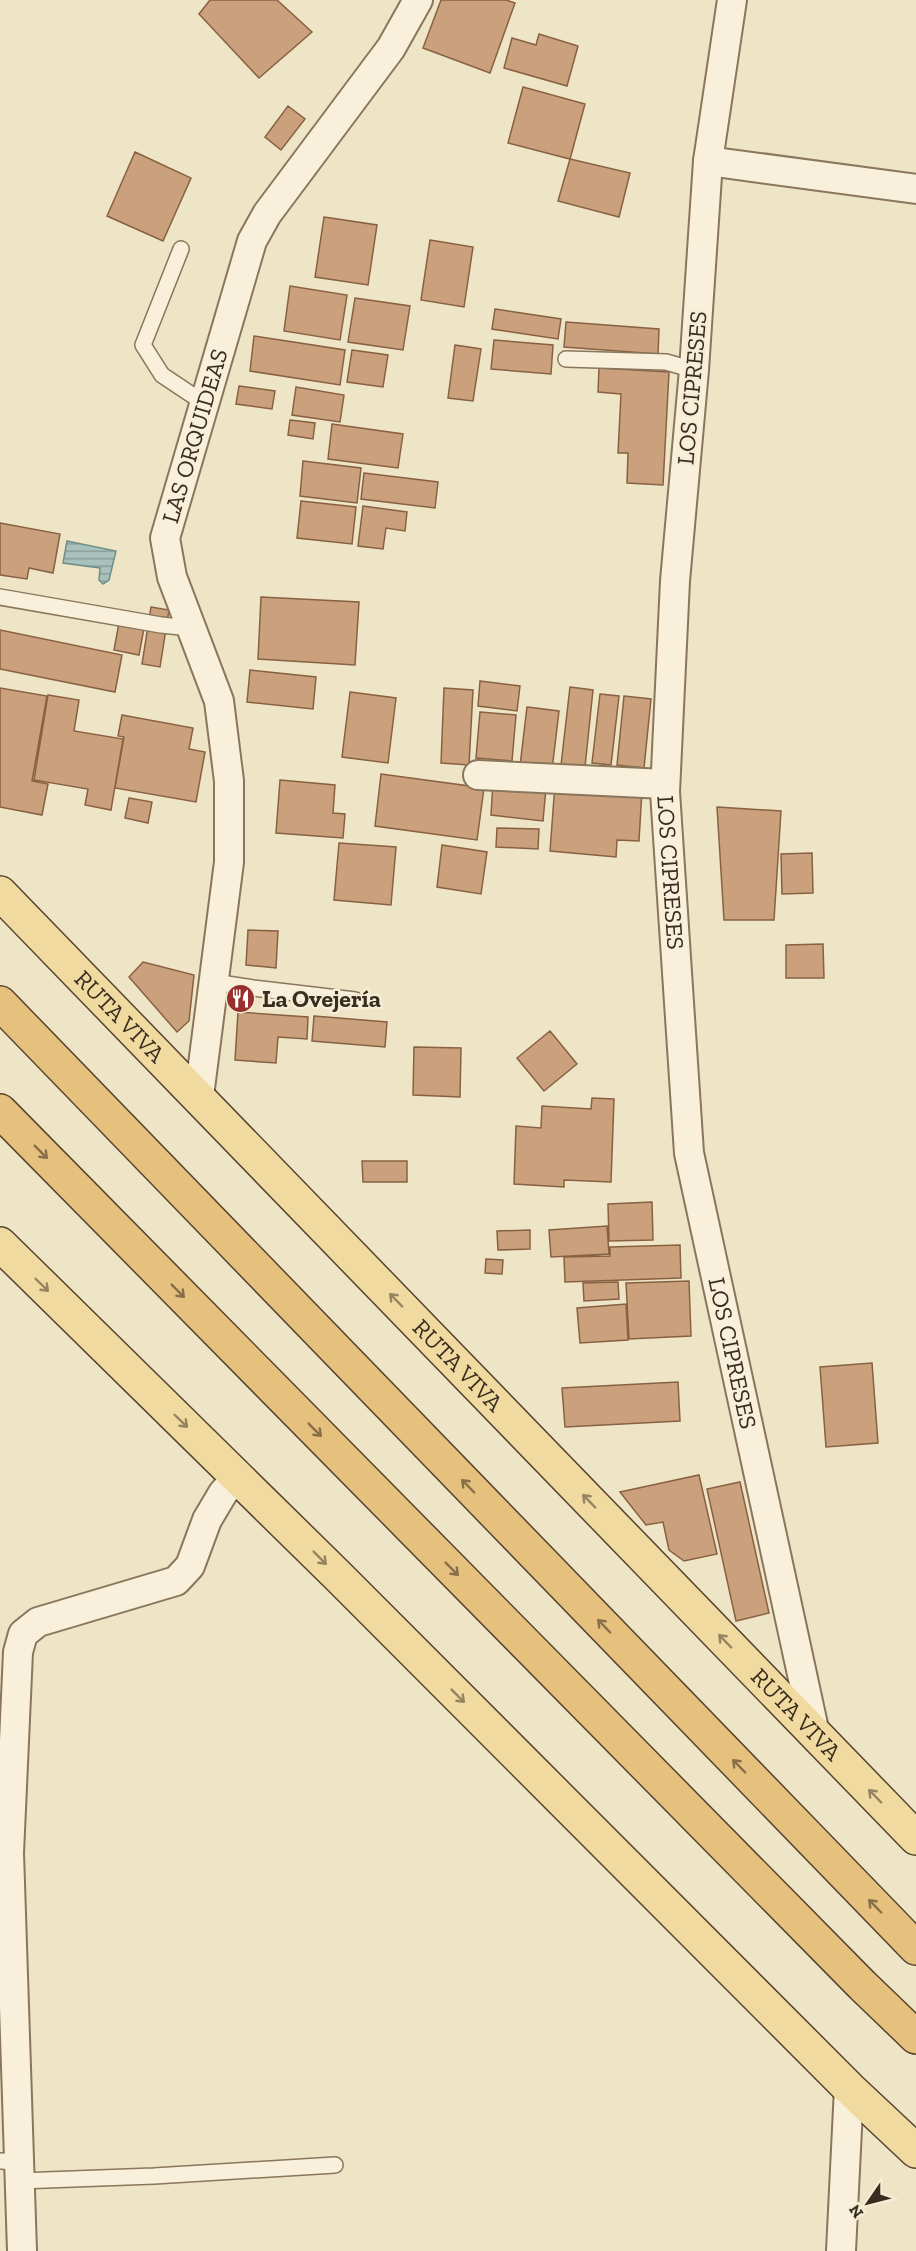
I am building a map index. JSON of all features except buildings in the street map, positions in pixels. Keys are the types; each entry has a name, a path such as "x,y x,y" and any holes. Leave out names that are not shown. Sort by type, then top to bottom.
{"highway":[{"path":"0,1003 916,1948"},
{"path":"0,1111 862,1985 916,2037"}],"main road":[{"name":"RUTA VIVA","path":"0,893 916,1838"},
{"path":"0,1244 237,1477 849,2088 916,2151"}],"street":[{"name":"LAS ORQUIDEAS","path":"199,1096 229,862 229,781 219,701 172,577 165,538 252,241 267,214 391,48 417,0"},
{"name":"LOS CIPRESES","path":"732,0 708,161 694,370 675,581 665,784 689,1153 814,1734"},
{"path":"708,161 916,189"},
{"path":"478,775 665,784"},
{"path":"22,2251 13,2168 5,1872 18,1652 23,1634 38,1622 176,1581 190,1566 207,1520 223,1493 237,1477"},
{"path":"841,2251 849,2088"}],"lane":[{"path":"181,249 142,345 162,375 204,403"},
{"path":"566,359 666,363 694,370"},
{"path":"0,597 161,625 191,628"},
{"path":"214,982 355,1000"},
{"path":"13,2168 142,2176 335,2165"}],"water":[{"path":"67,541 116,551 109,580 103,584 99,580 100,568 63,563"}],"place":[{"name":"La Ovejería","path":"241,999"}]}
